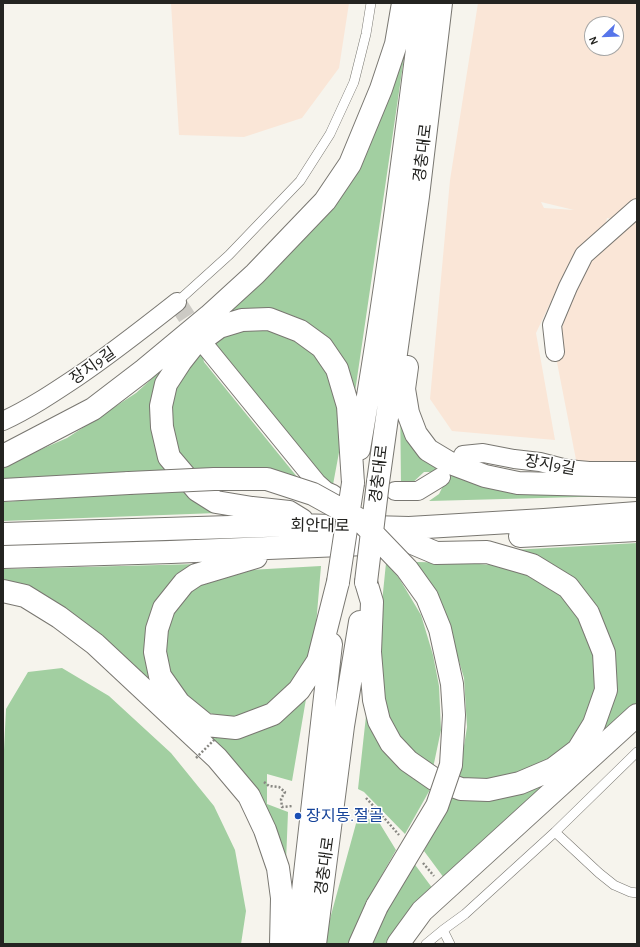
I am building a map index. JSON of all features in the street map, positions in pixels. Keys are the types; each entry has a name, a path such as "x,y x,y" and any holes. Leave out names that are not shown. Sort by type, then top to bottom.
{"main road":[{"path":"3,456 93,409 144,370 209,316 255,274 325,201 350,164 378,96 396,44 403,3"},
{"name":"경충대로","path":"297,944 338,582 353,484 372,378 398,198 423,3"},
{"name":"경충대로","path":"315,944 343,726 366,582 386,486 441,3"},
{"path":"418,196 412,334 404,389 408,413 416,434 428,450 448,462 485,476 518,483 637,486"},
{"path":"312,526 289,512 216,502 197,490 169,457 162,427 161,406 166,384 192,347 219,327 242,320 268,320 300,331 322,347 337,369 348,406 353,484"},
{"path":"3,490 214,479 267,479 313,494 360,520 406,569 427,597 440,629 452,684 454,715 451,765 437,806 377,906 360,944"},
{"name":"회안대로","path":"3,534 312,526 410,528 637,513"},
{"name":"회안대로","path":"3,557 290,548 637,530"},
{"path":"366,582 372,602 370,652 374,700 379,721 391,743 408,762 434,779 461,789 488,790 520,783 553,769 578,750 594,724 606,690 604,653 588,613 568,587 532,565 487,552 436,553 410,542"},
{"path":"290,548 196,575 184,583 164,608 157,629 155,652 160,676 179,703 206,725 236,728 273,714 300,690 318,661 338,582"},
{"path":"3,591 25,596 59,617 95,644 217,758 250,796 265,830 278,868 282,898 281,944"},
{"path":"398,944 422,911 637,715"}],"street":[{"path":"555,352 552,325 568,287 584,256 637,208"},
{"name":"장지9길","path":"3,421 20,413 62,387 110,354 177,302"},
{"path":"206,348 317,483 326,491 333,494"},
{"name":"장지9길","path":"463,455 482,453 540,462 567,469 589,472 637,470"},
{"path":"386,486 418,491 441,477"}],"lane":[{"path":"177,302 229,255 300,181 330,134 354,82 372,3"},
{"path":"426,944 465,914 555,832 637,752"},
{"path":"555,832 614,885 630,892 637,893"},
{"path":"443,930 450,944"}],"path":[{"path":"196,758 216,738"},
{"path":"355,810 380,812 366,798"}],"shaded area":[{"path":"171,3 349,3 339,68 302,118 244,137 179,135"},
{"path":"478,3 637,3 637,208 622,221 607,218 605,226 571,259 536,333 555,440 452,431 430,399 450,180","holes":["541,202 574,210 544,208"]},
{"path":"637,219 637,468 578,470 555,352 584,255"}],"green space":[{"path":"410,3 412,3 355,392 346,367 331,344 218,319 261,283 330,212 368,151"},
{"path":"286,330 310,344 326,367 339,398 343,431 332,490 324,486 216,344 202,354 204,362 298,478 259,471 188,468 174,448 169,414 177,387 188,361 231,331"},
{"path":"167,365 155,444 165,470 3,484 3,466 67,438 136,393"},
{"path":"400,396 419,454 616,496 429,501 439,494 445,482 438,472 424,472 409,486 401,486"},
{"path":"183,489 217,513 3,521 3,502"},
{"path":"637,543 637,708 444,878 424,851 451,793 529,791 614,697 602,625 512,550"},
{"path":"416,562 467,563 516,567 562,596 583,621 593,650 596,695 584,729 542,769 467,783 459,777 467,727 464,678 444,611"},
{"path":"386,563 399,578 421,615 433,655 439,686 441,730 433,768 409,750 383,714 377,652"},
{"path":"198,564 153,607 145,635 148,669 160,694 3,583 3,569"},
{"path":"321,566 315,637 305,672 265,711 232,720 200,710 172,683 161,638 174,608 186,594 210,577 231,571"},
{"path":"62,668 109,696 171,753 214,806 235,850 246,911 241,944 3,944 3,770 6,709 28,672"},
{"path":"306,699 292,781 267,774 267,804 288,812 286,862 187,722 276,722"},
{"path":"366,716 383,747 432,786 405,834 364,792 358,789"},
{"path":"377,819 396,850 366,903 349,944 326,944 328,926 357,820"},
{"path":"413,862 433,889 411,912 386,944 369,944"}],"tunnel":[{"path":"177,302 201,339"}],"place":[{"name":"장지동.절골","path":"298,816"}]}
